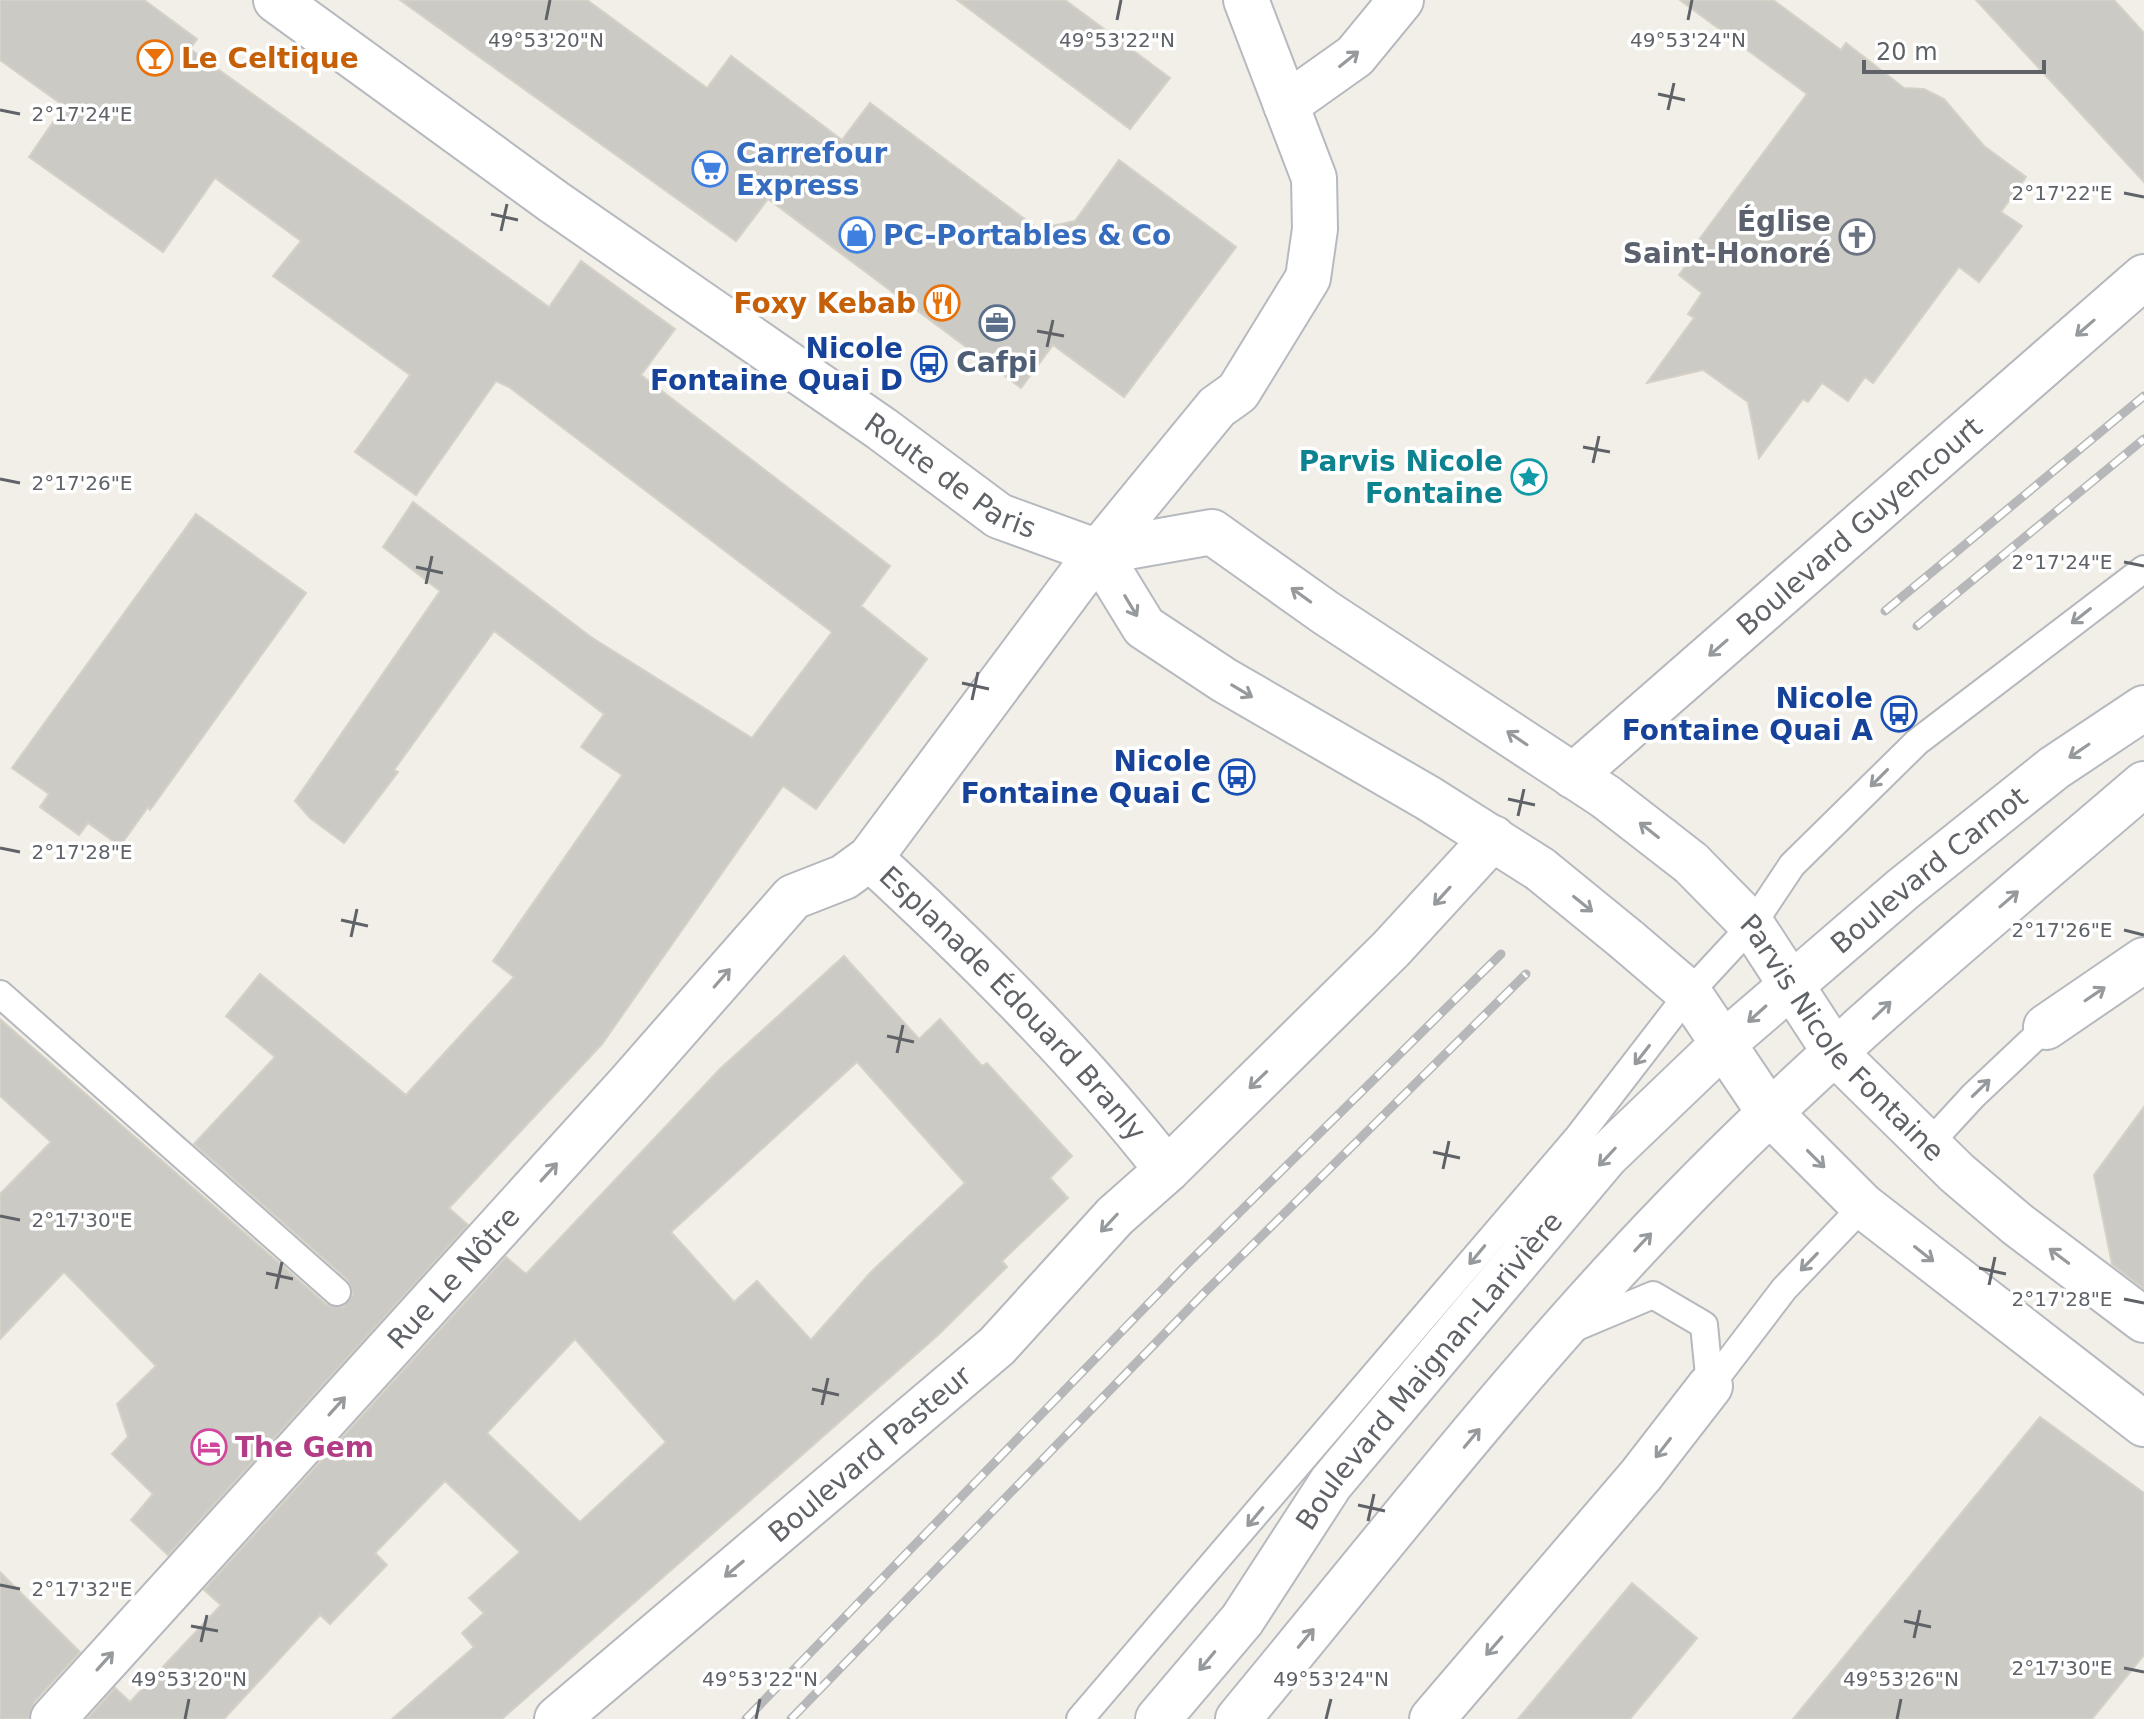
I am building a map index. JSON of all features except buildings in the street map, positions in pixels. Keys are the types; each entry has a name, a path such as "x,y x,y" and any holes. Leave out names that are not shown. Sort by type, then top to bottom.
{"main road":[{"name":"Route de Paris","path":"276,0 554,202 882,429 999,516 1098,552"},
{"name":"Esplanade Édouard Branly","path":"1167,1170 1141,1137 971,951 870,858 1098,552 1217,407 1238,392 1266,351 1308,278 1315,229 1314,178 1246,0"},
{"path":"1286,105 1355,56 1401,0"},
{"name":"Boulevard Guyencourt","path":"1590,786 2144,277"},
{"name":"Parvis Nicole Fontaine","path":"1098,552 1212,532 1326,613 1590,786 1691,863 1752,925 1836,1054 1928,1145 2017,1224 2144,1320"},
{"path":"1098,552 1144,627 1291,721 1493,838 1540,869 1627,940 1689,993 1769,1112 1863,1206 2144,1424"},
{"name":"Boulevard Carnot","path":"1723,1044 1791,983 2054,768 2144,708"},
{"path":"1238,1719 1559,1334 1671,1211 1769,1112 1928,967 2144,784"},
{"path":"1167,1170 1391,949 1493,838"},
{"name":"Rue Le Nôtre","path":"53,1719 385,1336 793,897 844,877 870,858"},
{"path":"2046,1027 2144,960"},
{"name":"Boulevard Maignan-Larivière","path":"1158,1719 1242,1620 1342,1471 1606,1156 1723,1044"},
{"name":"Boulevard Pasteur","path":"557,1719 997,1346 1115,1216 1167,1170"},
{"path":"1432,1719 1641,1475 1710,1386"}],"lane":[{"path":"1080,1719 1578,1137 1689,993 1752,925 1792,865 1917,742 2144,569"},
{"path":"0,994 337,1292"},
{"path":"1928,1145 1973,1096 2046,1027"},
{"path":"1710,1386 1784,1289 1863,1206"},
{"path":"1559,1334 1653,1295 1704,1325 1710,1386"}],"railway":[{"path":"1885,611 2144,396"},
{"path":"1917,626 2144,439"},
{"path":"746,1719 1183,1268 1501,954"},
{"path":"791,1719 1206,1291 1526,974"}],"place":[{"name":"Le Celtique","path":"155,58"},
{"name":"Carrefour Express","path":"710,169"},
{"name":"PC-Portables & Co","path":"857,235"},
{"name":"Église Saint-Honoré","path":"1857,237"},
{"name":"Foxy Kebab","path":"942,303"},
{"name":"Cafpi","path":"997,323"},
{"name":"Nicole Fontaine Quai D","path":"929,364"},
{"name":"Parvis Nicole Fontaine","path":"1529,477"},
{"name":"Nicole Fontaine Quai A","path":"1899,714"},
{"name":"Nicole Fontaine Quai C","path":"1237,777"},
{"name":"The Gem","path":"209,1447"}]}
